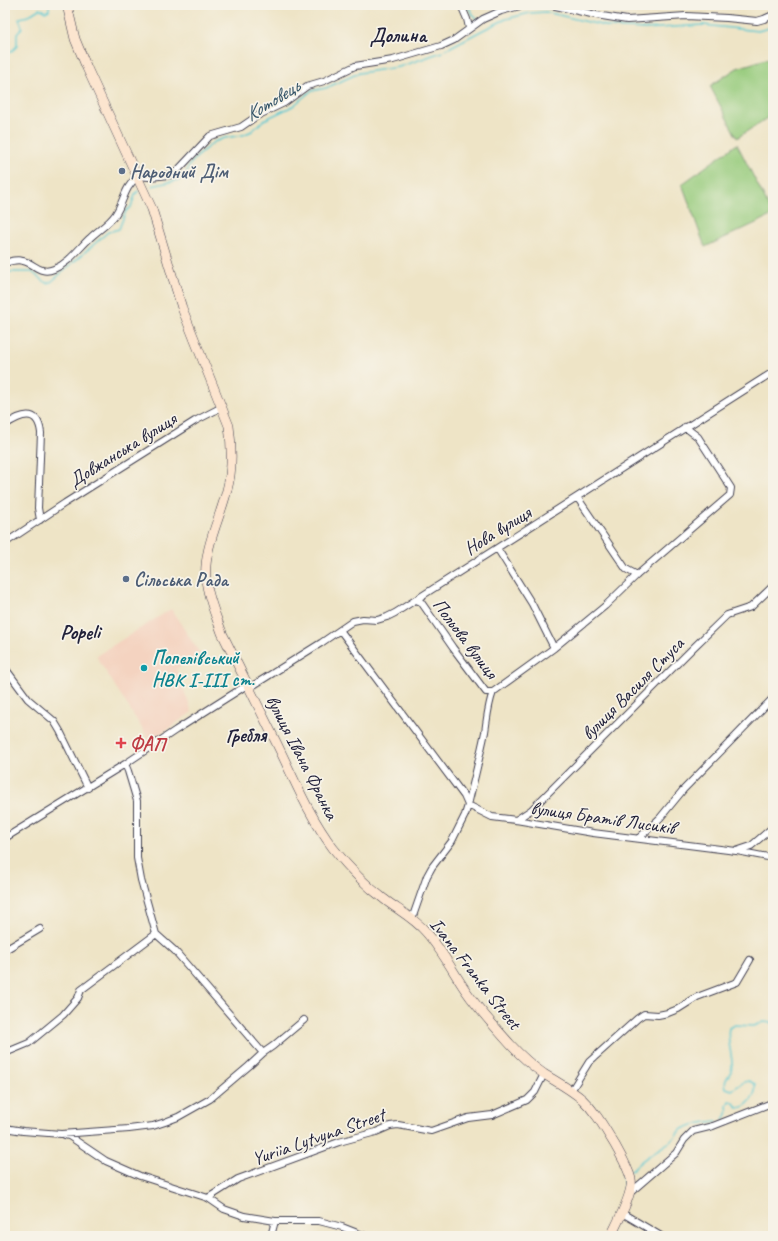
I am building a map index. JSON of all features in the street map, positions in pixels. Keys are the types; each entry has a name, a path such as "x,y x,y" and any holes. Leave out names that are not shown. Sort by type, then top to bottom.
{"main road":[{"name":"вулиця Івана Франка","path":"67,5 75,39 87,68 152,208 182,308 229,426 232,446 230,476 208,549 206,562 206,580 216,616 299,792 316,823 346,864 372,890 412,919"},
{"name":"Ivana Franka Street","path":"412,919 427,932 479,1008 510,1044 527,1061 571,1091 593,1112 604,1127 630,1175 632,1184 612,1236"}],"street":[{"path":"461,5 471,26"},
{"path":"5,263 14,260 23,261 41,271 54,270 69,259 110,221 119,208 130,183 138,176 149,177 170,175 178,171 210,136 241,127 257,116 284,103 307,86 324,81 355,66 393,60 441,46 454,40 482,18 524,5"},
{"path":"551,5 627,20 686,16 757,21 764,20 773,15"},
{"name":"Нова вулиця","path":"5,838 88,788 248,686 321,644 353,621 363,619 378,620 387,617 416,600 773,372"},
{"name":"Довжанська вулиця","path":"5,543 195,421 222,407"},
{"name":"Довжанська вулиця","path":"5,426 19,417 26,415 37,419 40,424 41,433 38,508 40,520"},
{"name":"Польова вулиця","path":"468,804 482,743 490,694 554,648 605,606 637,575 730,495 731,488 698,437 685,428"},
{"path":"577,497 626,569 637,575"},
{"path":"497,548 532,604 554,648"},
{"name":"вулиця Василя Стуса","path":"516,820 531,810 727,615 751,607 773,586"},
{"name":"Польова вулиця","path":"416,600 421,602 453,648 490,694"},
{"path":"340,630 464,796 468,804 465,815 452,841 432,867 412,919"},
{"path":"5,668 28,700 54,721 88,788"},
{"path":"639,838 660,818 683,790 773,698"},
{"path":"125,764 137,801 137,858 141,880 156,934 175,951 263,1053"},
{"name":"вулиця Братів Лисиків","path":"468,804 492,817 593,833 736,851 773,858"},
{"path":"736,851 751,846 773,827"},
{"path":"5,950 40,929"},
{"path":"5,1053 29,1043 63,1015 78,998 81,990 156,934"},
{"path":"571,1091 589,1062 638,1018 644,1014 658,1015 668,1013 698,997 737,982 750,960"},
{"path":"5,1128 61,1134 152,1126 178,1117 210,1099 304,1020"},
{"name":"Yuriia Lytvyna Street","path":"208,1198 238,1179 339,1142 376,1132 390,1126 398,1124 431,1131 468,1118 492,1115 527,1100 535,1092 544,1074"},
{"path":"630,1192 676,1153 684,1140 693,1131 713,1126 773,1104"},
{"path":"61,1134 69,1136 106,1161 140,1176 208,1198 224,1209 244,1216 275,1221 319,1221 342,1227 365,1236"},
{"path":"622,1213 661,1236"},
{"path":"271,1236 275,1221"}],"shaded area":[{"path":"171,609 201,655 176,669 192,712 150,741 96,656"}],"green space":[{"path":"769,58 773,66 773,110 767,118 737,138 710,86 737,68"},
{"path":"737,144 773,215 705,247 682,184"}],"waterway":[{"path":"5,55 17,46 17,34 22,27 19,19 28,16 39,9 44,10 45,12 49,10 49,5"},
{"path":"467,5 478,22"},
{"name":"Котовець","path":"445,50 506,19 530,13 546,12 609,27 645,29 703,25 758,31 773,27"},
{"name":"Котовець","path":"152,186 179,180 185,176 190,164 214,142 225,138 243,135 252,131 264,120 293,106 311,91 326,88 359,73 399,67 442,52"},
{"name":"Котовець","path":"5,272 32,272 46,283 51,282 108,232 119,229 126,211 131,207 138,191"},
{"path":"724,1119 728,1111 727,1105 729,1101 733,1102 738,1108 742,1107 749,1103 755,1092 755,1084 749,1081 744,1082 732,1090 726,1088 726,1079 732,1067 732,1057 728,1038 729,1028 734,1025 754,1026 763,1022 773,1023"},
{"path":"631,1171 645,1158 671,1141 678,1132 684,1128 717,1121"},
{"path":"606,1236 610,1224 625,1194 623,1176 627,1174"}],"place":[{"name":"Народний Дім","path":"122,171"},
{"name":"Сільська Рада","path":"126,579"},
{"name":"Попелівський НВК І-ІІІ ст.","path":"144,668"},
{"name":"ФАП","path":"121,743"}],"district":[{"name":"Долина","path":"398,35"},
{"name":"Popeli","path":"80,632"},
{"name":"Гребля","path":"246,735"}]}
